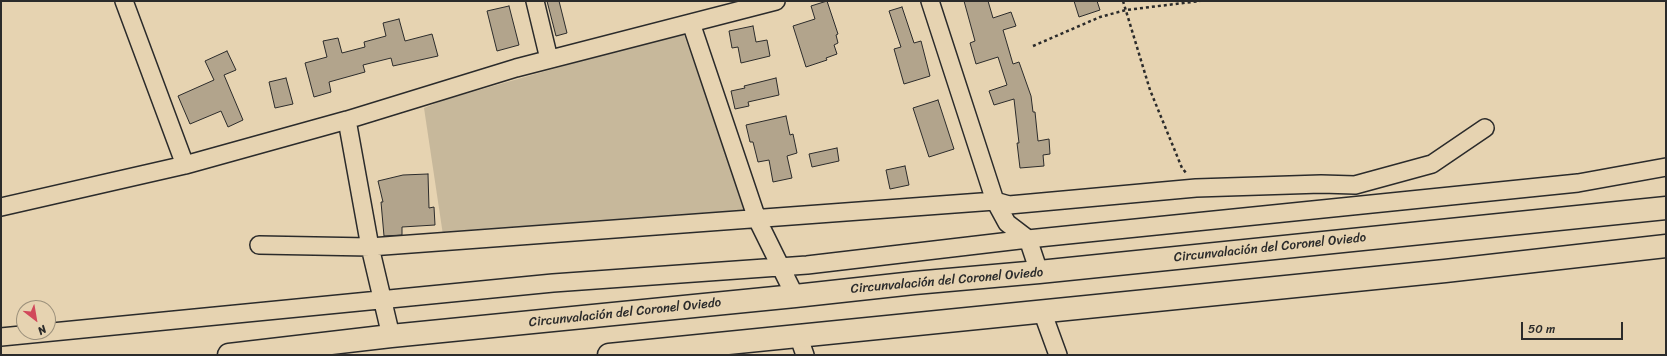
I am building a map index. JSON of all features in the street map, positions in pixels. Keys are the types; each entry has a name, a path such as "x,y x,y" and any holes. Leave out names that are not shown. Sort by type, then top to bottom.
{"highway":[{"name":"Circunvalación del Coronel Oviedo","path":"229,355 391,336 1666,208"},
{"path":"609,355 801,345 1042,311 1445,271 1666,246"}],"street":[{"path":"124,1 185,165"},
{"path":"535,1 549,59"},
{"path":"1,207 185,165 347,120 516,68 776,1"},
{"path":"930,1 996,201 1007,223 1028,239 1039,272"},
{"path":"691,23 757,219 795,296"},
{"path":"347,120 370,247 391,336"},
{"path":"259,245 370,247 996,201 1008,205 1196,188 1321,184 1355,185 1432,164 1485,128"},
{"path":"1,337 552,283 807,265 1028,239 1578,183 1666,167"},
{"path":"1042,311 1058,355"}],"path":[{"path":"1123,1 1150,90 1182,168 1196,188"},
{"path":"1033,46 1100,17 1126,10 1200,1"}],"shaded area":[{"path":"683,32 748,214 443,235 424,108 444,100"}],"building":[{"path":"547,1 559,1 567,33 556,36"},
{"path":"827,1 838,34 836,35 838,43 834,45 837,54 826,58 827,60 806,67 793,26 815,19 811,6"},
{"path":"964,1 988,1 993,18 1011,12 1016,26 1003,30 1013,64 1019,62 1031,96 1033,112 1035,112 1038,141 1049,139 1050,154 1043,155 1044,166 1020,168 1014,99 994,105 989,91 1007,85 998,57 976,64 970,43 975,41"},
{"path":"1074,1 1097,1 1100,10 1079,17"},
{"path":"509,6 519,45 497,51 487,11"},
{"path":"902,7 914,43 921,41 930,76 904,84 894,49 901,47 889,11"},
{"path":"399,19 405,41 432,34 438,56 393,66 391,58 363,65 365,72 329,82 331,92 314,97 305,63 327,57 323,41 338,38 342,53 365,47 364,42 386,36 383,23"},
{"path":"753,26 756,42 767,40 770,56 741,63 738,47 732,48 729,31"},
{"path":"227,51 236,70 224,75 243,120 228,127 221,111 190,124 178,96 214,80 205,61"},
{"path":"286,78 293,104 275,108 269,82"},
{"path":"776,78 779,95 748,102 749,106 735,109 731,91"},
{"path":"938,100 954,149 929,157 913,108"},
{"path":"786,116 790,135 793,134 797,153 787,156 792,178 773,182 769,160 758,162 753,142 750,142 746,125"},
{"path":"837,148 839,161 812,167 809,154"},
{"path":"905,166 909,185 890,189 886,170"},
{"path":"428,174 429,208 434,207 435,225 402,227 402,235 384,236 381,202 383,202 378,181 403,175"}]}
